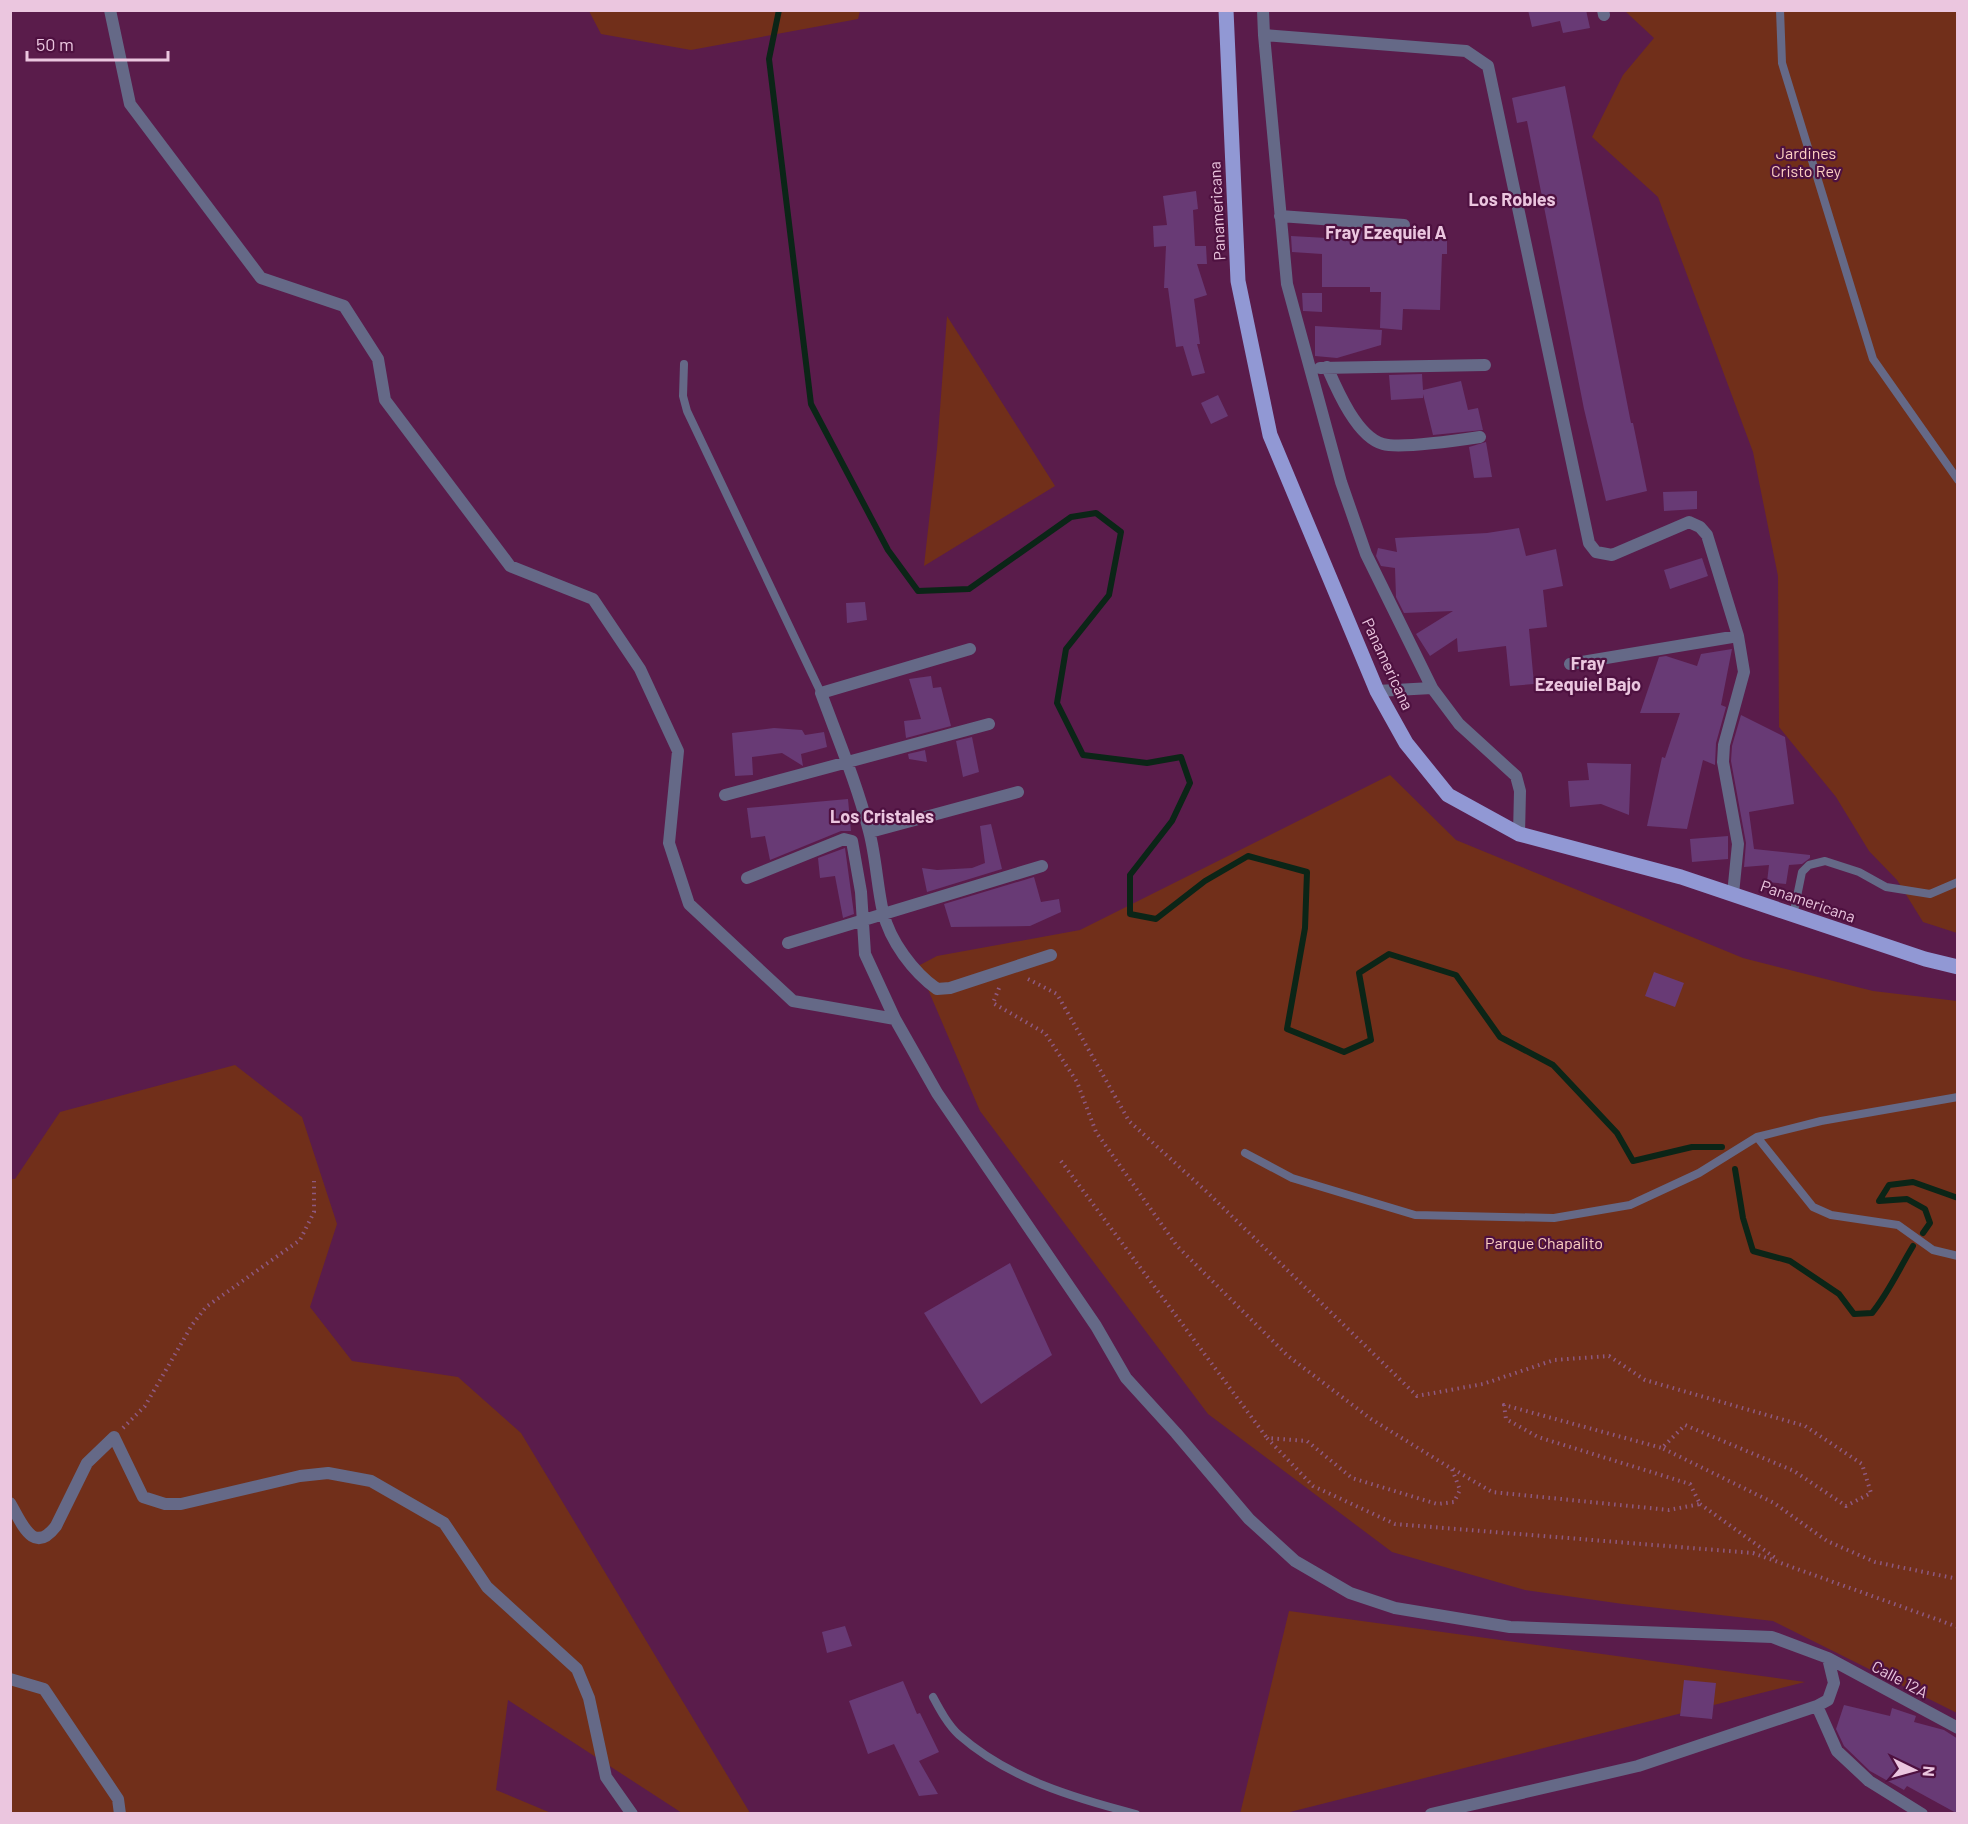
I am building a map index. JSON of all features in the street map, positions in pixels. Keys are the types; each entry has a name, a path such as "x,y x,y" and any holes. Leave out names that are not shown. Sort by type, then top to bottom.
{"main road":[{"name":"Panamericana","path":"1226,10 1238,281 1270,435 1377,691 1406,743 1448,795 1519,834 1681,877 1793,916 1958,968"}],"street":[{"path":"110,10 130,104 261,278 344,306 378,359 385,400 510,566 593,599 640,669 678,751 669,843 689,904 793,1001 895,1019"},
{"path":"1263,10 1287,284 1317,402 1341,482 1366,554 1432,688 1459,724 1516,776 1520,791 1519,834"},
{"path":"1264,35 1466,51 1488,66 1589,543 1596,552 1612,555 1689,522 1700,527 1707,535 1738,636 1744,672 1724,745 1723,762 1738,844 1733,894"},
{"path":"1280,216 1404,225"},
{"path":"1310,368 1485,365"},
{"path":"1328,367 1342,401 1361,428 1384,445 1450,442 1479,437"},
{"path":"1570,664 1738,636"},
{"path":"970,649 821,693 847,761 870,832 883,914 900,950 923,980 937,989 950,988 1051,955"},
{"path":"1377,691 1432,688"},
{"path":"724,795 989,724"},
{"path":"870,832 1018,792"},
{"name":"Calle 12A","path":"747,878 849,838 852,841 861,892 865,954 895,1019 937,1093 1096,1326 1126,1378 1249,1519 1295,1561 1350,1593 1395,1608 1510,1627 1772,1637 1828,1658 1958,1728"},
{"path":"788,943 1042,866"},
{"path":"10,1503 29,1535 38,1538 49,1536 57,1527 87,1462 114,1437 143,1497 165,1504 181,1504 300,1476 328,1473 371,1481 444,1523 487,1587 577,1669 589,1698 606,1777 632,1814"},
{"path":"1431,1814 1638,1766 1817,1706 1828,1700 1834,1683 1828,1658"},
{"path":"10,1679 44,1689 118,1799 120,1814"},
{"path":"1817,1706 1837,1751 1869,1781 1922,1814"}],"lane":[{"path":"1780,10 1782,63 1873,359 1958,480"},
{"path":"684,364 683,396 687,411 821,693"},
{"path":"1793,916 1802,872 1809,865 1825,861 1860,872 1886,887 1930,894 1958,882"},
{"path":"1245,1153 1292,1178 1415,1215 1554,1218 1630,1205 1699,1173 1756,1137 1821,1121 1958,1097"},
{"path":"1756,1137 1813,1207 1831,1215 1898,1225 1933,1250 1958,1256"},
{"path":"933,1697 958,1734 1020,1774 1068,1796 1136,1814"}],"path":[{"path":"1020,981 1029,979 1057,994 1130,1121 1208,1193 1417,1396 1483,1384 1554,1360 1609,1356 1645,1380 1805,1426 1862,1464 1871,1493 1846,1506 1794,1471 1685,1425 1662,1448"},
{"path":"1000,986 993,1003 1045,1033 1077,1082 1096,1132 1177,1246 1288,1356 1371,1419 1492,1492 1669,1510 1700,1503"},
{"path":"1061,1161 1267,1438 1313,1486 1395,1524 1753,1553 1958,1627"},
{"path":"114,1437 145,1406 192,1325 206,1307 300,1240 314,1212 314,1181"},
{"path":"1780,1562 1700,1503 1690,1484 1538,1437 1506,1419 1504,1405 1662,1448 1774,1503 1827,1541 1875,1562 1958,1579"},
{"path":"1267,1438 1307,1441 1352,1478 1437,1504 1454,1502 1460,1490 1452,1468"}],"green space":[{"path":"589,11 860,11 858,19 691,50 601,34"},
{"name":"Jardines Cristo Rey","path":"1625,11 1957,11 1957,933 1923,922 1897,880 1869,851 1836,797 1779,727 1778,576 1753,452 1658,197 1592,137 1623,75 1654,38"},
{"path":"947,316 1055,486 924,566 937,449"},
{"name":"Parque Chapalito","path":"1390,775 1456,840 1743,958 1873,991 1957,1001 1957,1713 1773,1621 1525,1590 1392,1552 1208,1414 980,1111 918,966 937,956 1080,930"},
{"path":"235,1065 302,1117 337,1224 310,1307 352,1361 458,1377 521,1433 750,1813 682,1813 508,1700 496,1790 551,1813 11,1813 10,1179 15,1179 60,1112"},
{"path":"1289,1611 1805,1682 1286,1813 1240,1814"}],"building":[{"path":"1528,10 1586,10 1590,28 1563,33 1560,21 1532,27"},
{"path":"1565,86 1631,423 1633,423 1647,491 1606,501 1584,409 1527,121 1517,123 1512,98"},
{"path":"1196,191 1198,209 1193,210 1195,246 1206,246 1207,264 1197,264 1207,295 1194,299 1200,344 1197,344 1205,373 1192,376 1183,346 1176,347 1168,288 1164,288 1166,246 1154,247 1153,226 1167,225 1163,196"},
{"path":"1327,228 1371,231 1371,240 1432,241 1432,238 1447,238 1447,254 1442,254 1440,310 1403,309 1402,330 1380,328 1381,292 1370,292 1370,287 1322,287 1322,254 1292,252 1291,236 1327,238"},
{"path":"1302,293 1322,293 1322,312 1303,311"},
{"path":"1315,326 1382,330 1381,345 1337,358 1315,356"},
{"path":"1422,374 1423,390 1461,381 1468,410 1478,408 1483,430 1433,435 1423,394 1423,398 1391,400 1389,375"},
{"path":"1218,395 1228,416 1211,424 1201,403"},
{"path":"1486,442 1492,477 1474,478 1469,447"},
{"path":"1697,491 1697,509 1664,511 1663,492"},
{"path":"1519,528 1526,556 1556,549 1563,586 1543,590 1547,627 1529,629 1534,684 1510,686 1506,646 1458,652 1457,638 1430,656 1416,634 1453,611 1404,613 1396,597 1395,568 1381,566 1376,556 1378,548 1397,552 1395,538 1487,533"},
{"path":"1702,558 1708,576 1670,589 1664,570"},
{"path":"865,602 867,620 847,623 846,603"},
{"path":"1732,649 1721,705 1726,707 1716,743 1715,765 1703,760 1687,829 1647,826 1662,757 1665,758 1680,713 1640,713 1659,657 1666,656 1697,666 1701,654"},
{"path":"931,676 933,688 941,687 951,726 906,738 904,721 921,719 909,679"},
{"path":"1741,715 1785,737 1794,804 1749,812 1754,849 1810,855 1810,858 1802,864 1789,865 1786,884 1767,882 1769,865 1744,867 1746,843 1731,761 1732,746"},
{"path":"774,728 802,730 805,735 824,732 827,747 801,754 803,766 782,753 752,757 753,775 735,776 732,733"},
{"path":"972,737 979,772 963,777 956,741"},
{"path":"925,750 927,762 909,759 908,754"},
{"path":"1587,763 1631,764 1629,815 1601,804 1570,807 1568,781 1589,780"},
{"path":"848,799 851,831 841,831 770,860 765,836 751,838 747,808"},
{"path":"991,824 1002,869 927,892 922,868 937,870 972,868 985,863 980,826"},
{"path":"1728,836 1728,859 1692,862 1690,839"},
{"path":"845,848 854,914 843,918 835,876 820,878 818,858"},
{"path":"1034,877 1041,902 1059,899 1061,912 1030,926 951,927 944,904"},
{"path":"1654,972 1684,983 1675,1007 1645,996"},
{"path":"1010,1263 1052,1355 981,1404 924,1313"},
{"path":"845,1626 852,1646 827,1653 822,1632"},
{"path":"1684,1680 1716,1683 1712,1719 1680,1716"},
{"path":"903,1681 917,1714 920,1713 939,1752 919,1761 938,1794 919,1796 894,1744 868,1754 849,1701"},
{"path":"1844,1705 1890,1716 1892,1708 1916,1716 1914,1722 1944,1730 1958,1739 1958,1814 1907,1786 1904,1790 1870,1771 1844,1746 1836,1729"}],"waterway":[{"path":"779,10 769,59 811,404 888,550 918,591 969,589 1071,517 1096,513 1121,532 1109,595 1066,649 1057,703 1083,755 1147,763 1181,757 1190,783 1172,821 1130,875 1130,914 1156,919 1205,881 1248,856 1307,872 1305,928 1287,1029 1344,1052 1371,1040 1359,973 1389,954 1456,975 1500,1037 1553,1065 1617,1133 1633,1161 1692,1147 1722,1147"},
{"path":"1735,1169 1743,1218 1753,1251 1790,1261 1839,1294 1854,1314 1872,1313 1889,1289 1913,1246"},
{"path":"1923,1233 1930,1223 1925,1209 1907,1199 1879,1201 1889,1185 1913,1182 1958,1198"}],"district":[{"name":"Los Robles","path":"1512,200"},
{"name":"Fray Ezequiel A","path":"1386,233"},
{"name":"Fray Ezequiel Bajo","path":"1588,674"},
{"name":"Los Cristales","path":"882,817"}]}
